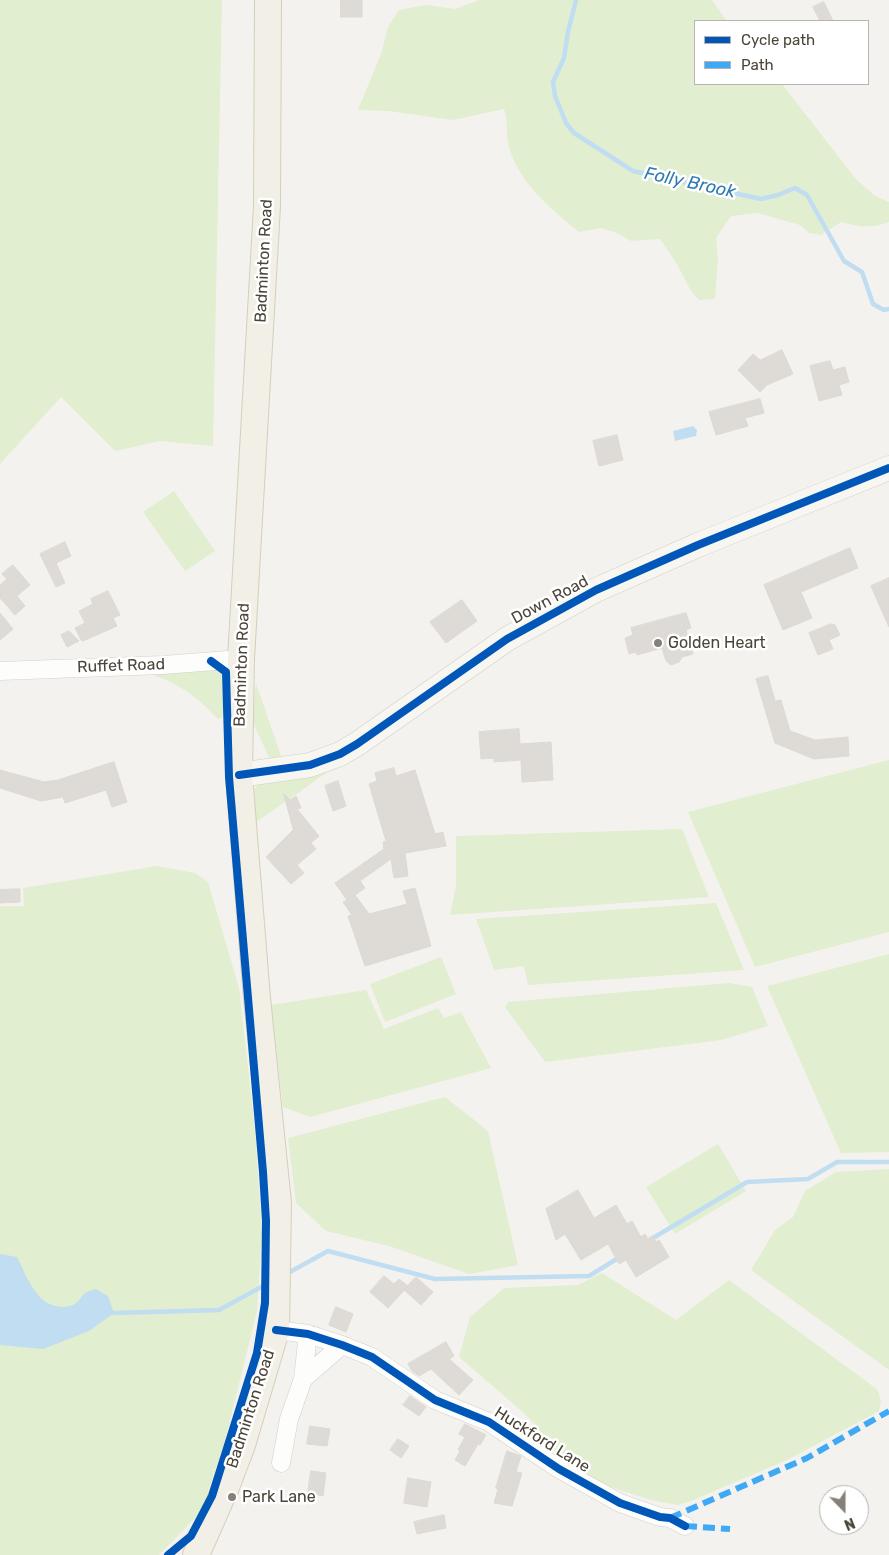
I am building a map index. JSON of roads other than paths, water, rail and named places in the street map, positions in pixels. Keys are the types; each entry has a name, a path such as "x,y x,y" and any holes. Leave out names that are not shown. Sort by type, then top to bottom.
{"main road":[{"name":"Badminton Road","path":"203,1549 242,1445 276,1330 278,1203 256,998 238,776 241,659 267,206 268,0"}],"street":[{"name":"Down Road","path":"238,776 310,765 340,754 507,639 596,590 698,545 889,468"},
{"name":"Ruffet Road","path":"0,671 163,665 241,659"},
{"name":"Huckford Lane","path":"276,1330 308,1334 372,1357 435,1400 489,1422 560,1468 620,1503 660,1518 670,1518 685,1526"},
{"path":"280,1463 289,1419 303,1379 308,1334"},
{"path":"303,1379 342,1345"}],"water":[{"path":"693,426 697,430 696,436 675,441 673,431"},
{"path":"0,1254 17,1257 30,1284 50,1304 59,1307 70,1306 77,1302 85,1293 96,1289 108,1296 114,1313 89,1331 43,1349 0,1345"}],"waterway":[{"name":"Folly Brook","path":"576,0 564,58 553,82 555,96 566,123 574,133 633,171 761,199 795,188 807,195 844,261 862,272 873,304 884,310 889,309"},
{"path":"648,1241 747,1182 808,1179 837,1162 889,1162"},
{"path":"290,1272 328,1251 435,1279 589,1276 620,1257"},
{"path":"114,1313 219,1310 265,1285"}],"place":[{"name":"Golden Heart","path":"658,643"},
{"name":"Park Lane","path":"232,1497"}]}
